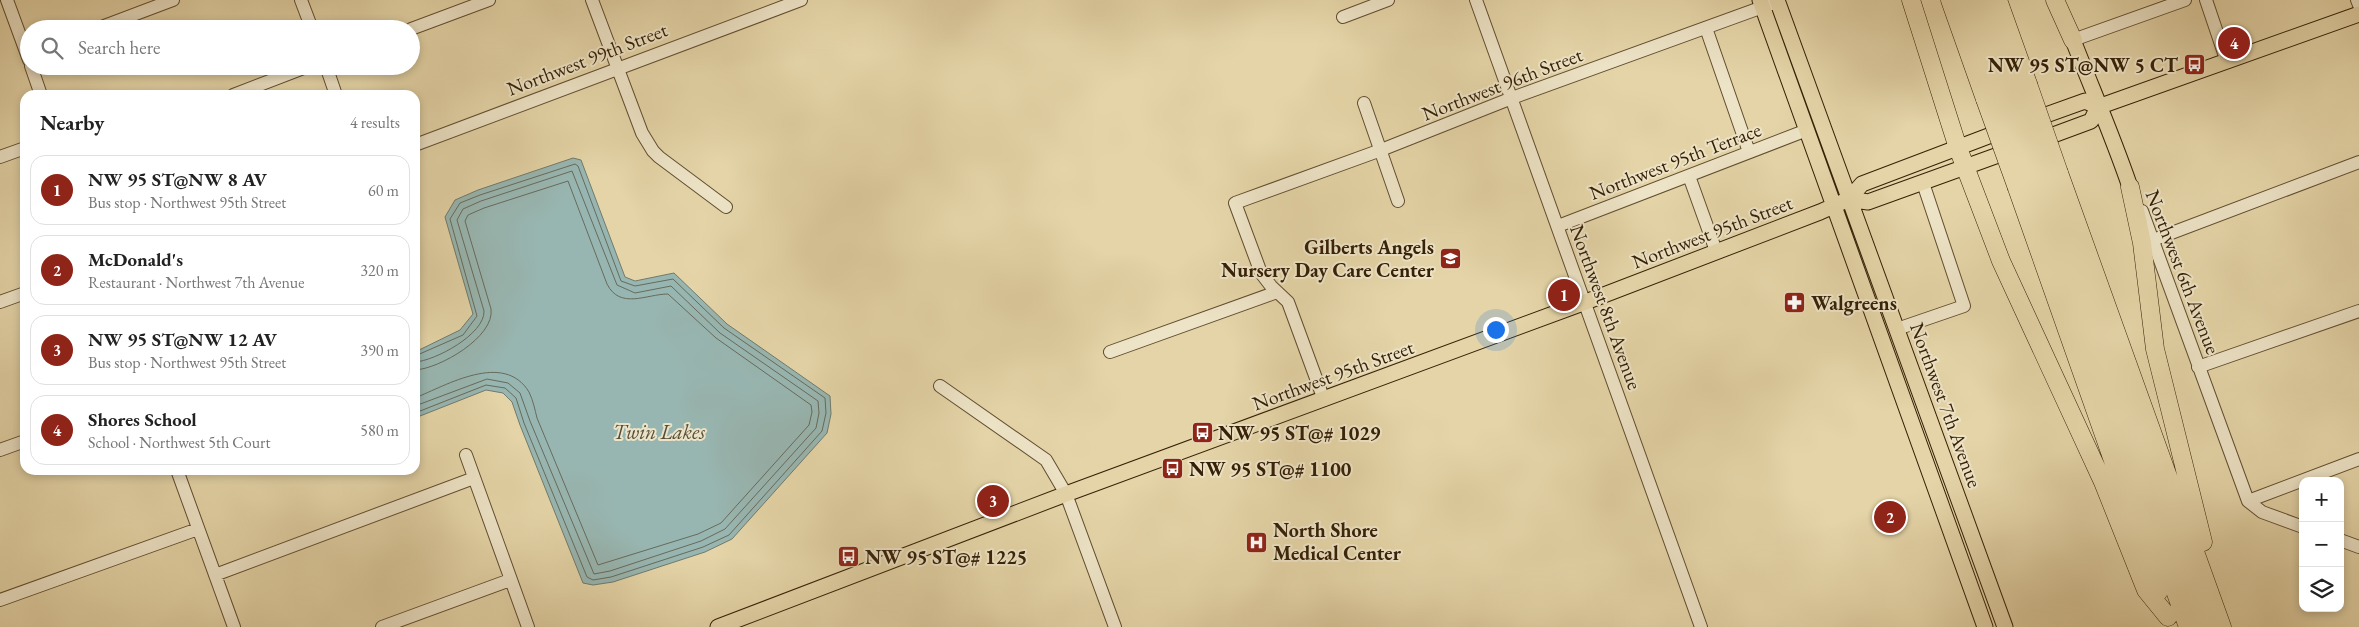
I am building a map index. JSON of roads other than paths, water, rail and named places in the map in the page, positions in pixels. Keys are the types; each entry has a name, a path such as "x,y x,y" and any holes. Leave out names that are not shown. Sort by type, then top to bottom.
{"highway":[{"path":"1911,0 1958,148 2001,261 2102,482 2146,590 2170,622"},
{"path":"1950,0 2006,92"},
{"path":"1965,0 2006,92 2038,181 2188,627"},
{"path":"1983,0 2006,92 2205,627"},
{"path":"1998,0 2006,92"},
{"path":"2054,0 2073,40"},
{"path":"2038,181 2200,562 2222,627"},
{"path":"2038,181 2170,622"},
{"path":"2130,186 2142,243 2155,349 2203,542 2200,562"}],"main road":[{"name":"Northwest 7th Avenue","path":"1772,2 1807,130 1985,627"},
{"name":"Northwest 7th Avenue","path":"1772,2 1897,329 2005,627"},
{"name":"Northwest 95th Street","path":"718,627 1066,494 1324,400 1716,252 1834,206 1848,199 1862,184 1958,148 2085,101 2098,107 2359,14"},
{"name":"Northwest 6th Avenue","path":"2073,40 2098,107 2115,143 2130,186"},
{"name":"Northwest 95th Street","path":"1848,199 1868,202 2088,122 2093,119 2098,107"},
{"path":"1895,373 1904,382 1922,432 1937,440"},
{"path":"1935,486 1948,494 1957,522 1970,530"}],"street":[{"path":"120,20 173,0"},
{"path":"301,0 309,20"},
{"path":"420,26 489,0"},
{"path":"592,0 642,133 653,151 726,207"},
{"name":"Northwest 99th Street","path":"420,142 801,0"},
{"path":"1343,16 1388,0"},
{"name":"Northwest 8th Avenue","path":"1476,0 1558,226 1583,303 1701,627"},
{"name":"Northwest 6th Avenue","path":"2059,0 2073,40"},
{"path":"2073,40 2185,0"},
{"path":"2206,0 2227,62"},
{"path":"2357,0 2359,4"},
{"name":"Northwest 96th Street","path":"1277,292 1261,272 1235,203 1381,150 1512,98 1706,28 1772,2"},
{"path":"5,6 20,39"},
{"path":"1706,28 1749,152"},
{"path":"34,75 39,90"},
{"path":"246,90 285,75"},
{"path":"329,75 334,90"},
{"path":"1364,104 1398,201"},
{"name":"Northwest 95th Terrace","path":"1558,226 1807,130"},
{"path":"0,157 20,150"},
{"path":"2153,240 2359,162"},
{"path":"1688,176 1716,252"},
{"path":"1897,329 1964,306 1922,183"},
{"name":"Northwest 6th Avenue","path":"2130,186 2153,240 2165,278 2248,501"},
{"path":"1110,352 1277,292 1288,302 1324,400"},
{"path":"0,302 20,295"},
{"path":"2198,367 2359,311"},
{"path":"940,386 1046,460 1066,494 1115,627"},
{"path":"0,450 20,443"},
{"path":"466,455 528,627"},
{"path":"2248,501 2359,458"},
{"path":"179,475 234,627"},
{"path":"215,575 474,478"},
{"path":"2248,501 2262,512 2299,525"},
{"path":"0,600 198,529"},
{"path":"2344,541 2359,547"},
{"path":"382,627 510,580"}],"water":[{"name":"Twin Lakes","path":"573,158 581,160 625,277 635,281 674,273 727,324 830,396 831,414 827,433 732,539 705,552 613,582 593,585 583,583 512,402 503,393 486,390 420,416 420,350 460,330 473,314 445,217 455,200 478,190"}],"place":[{"name":"Shores School","path":"2234,43"},
{"name":"NW 95 ST@NW 5 CT","path":"2194,65"},
{"name":"Gilberts Angels Nursery Day Care Center","path":"1450,258"},
{"name":"NW 95 ST@NW 8 AV","path":"1564,295"},
{"name":"Walgreens","path":"1795,303"},
{"name":"NW 95 ST@# 1029","path":"1202,433"},
{"name":"NW 95 ST@# 1100","path":"1173,469"},
{"name":"NW 95 ST@NW 12 AV","path":"993,501"},
{"name":"McDonald's","path":"1890,517"},
{"name":"North Shore Medical Center","path":"1257,542"},
{"name":"NW 95 ST@# 1225","path":"849,557"}]}
